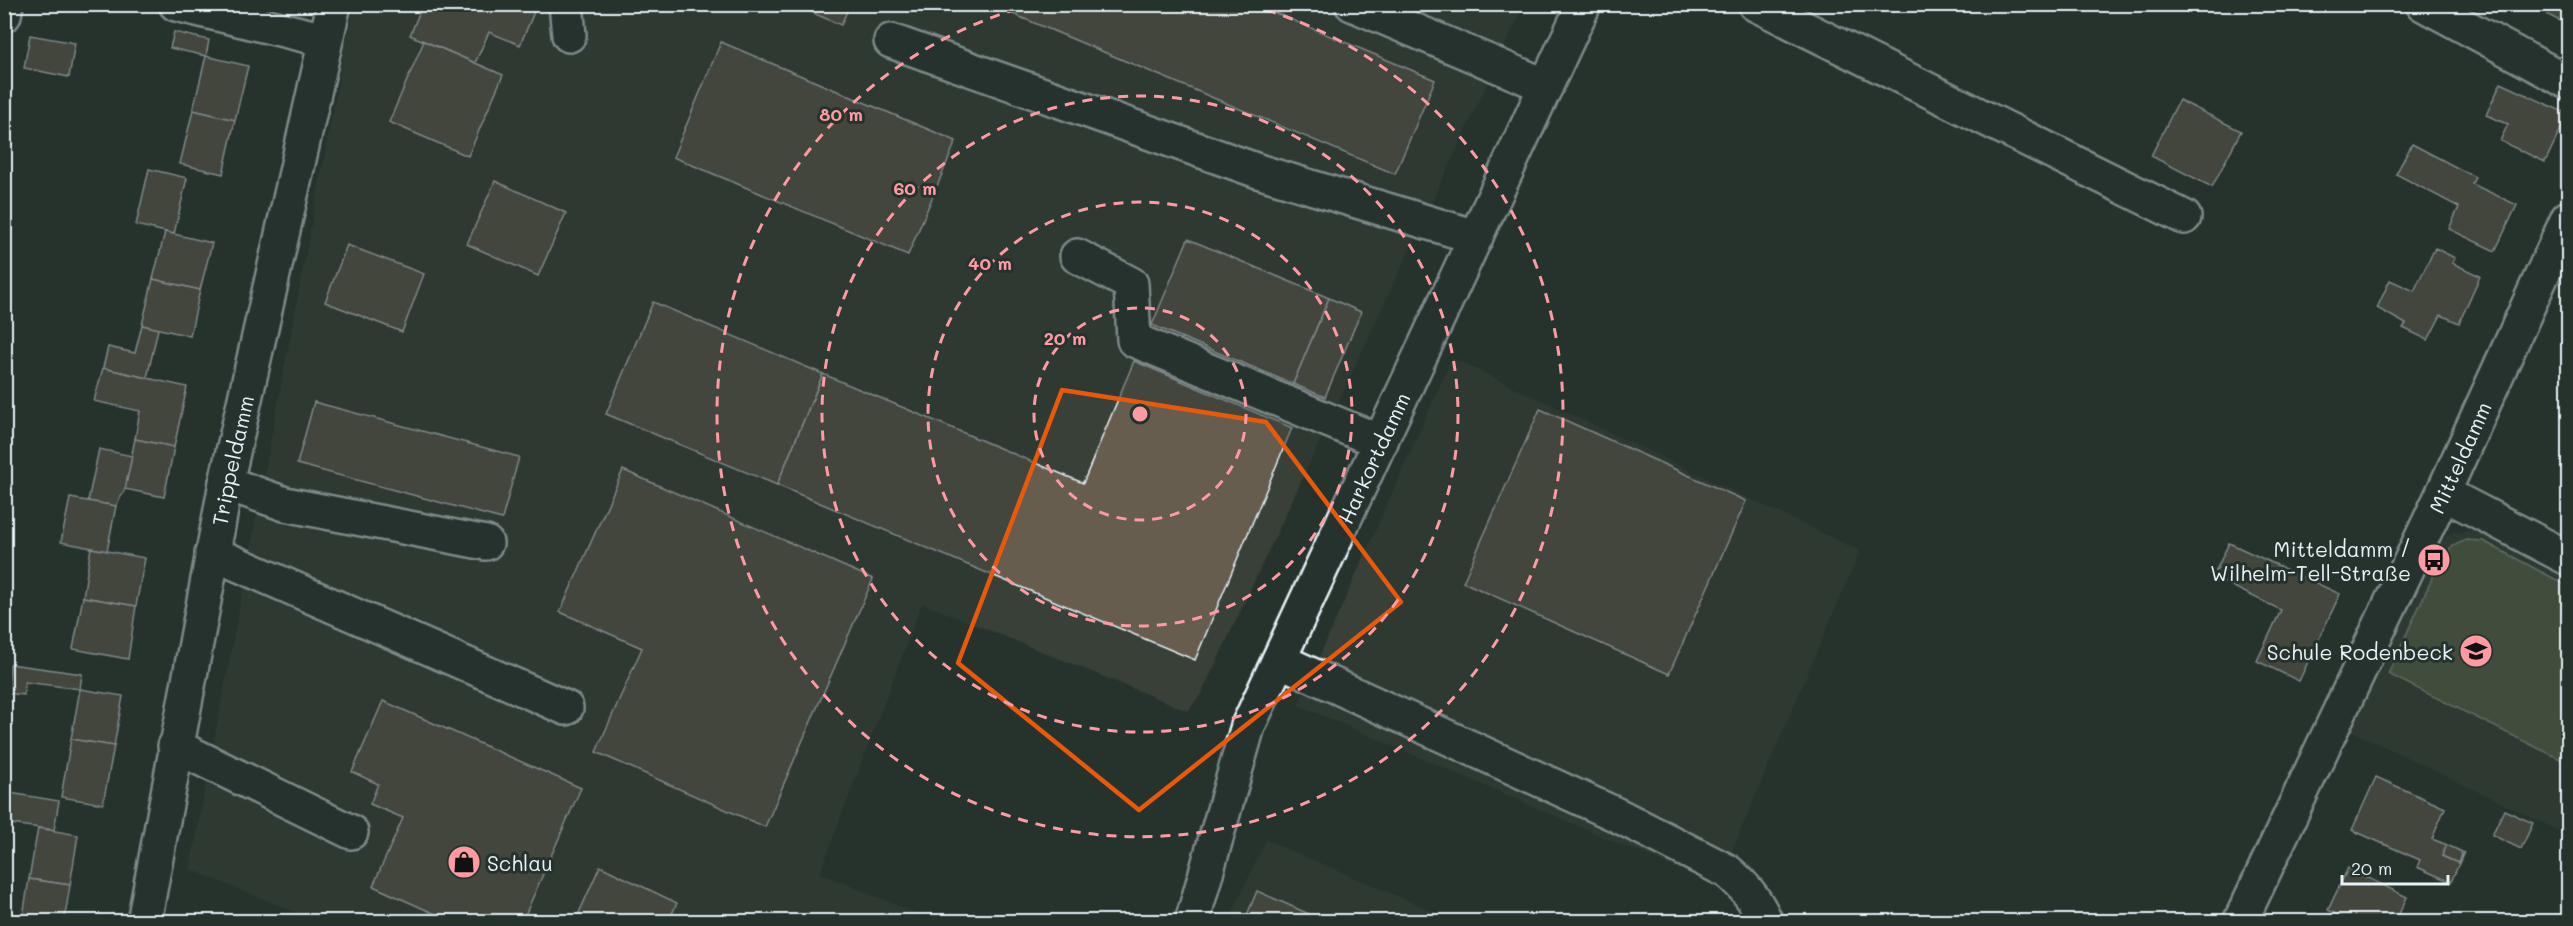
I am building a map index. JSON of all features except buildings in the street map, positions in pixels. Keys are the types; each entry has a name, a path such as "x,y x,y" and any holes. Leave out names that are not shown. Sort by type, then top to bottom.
{"street":[{"path":"4,15 6,4"},
{"path":"176,4 325,40"},
{"name":"Trippeldamm","path":"144,921 226,483 334,4"},
{"name":"Harkortdamm","path":"1192,921 1248,726 1584,4"},
{"path":"1755,4 2184,217"},
{"path":"2423,4 2568,82"},
{"path":"1361,6 1546,86"},
{"path":"891,41 1261,172 1476,237"},
{"name":"Mitteldamm","path":"2240,921 2443,493 2568,218"},
{"path":"1077,256 1131,284 1134,340 1381,442"},
{"path":"226,483 285,504 486,543"},
{"path":"2443,493 2568,558"},
{"path":"212,553 566,708"},
{"path":"1279,660 1617,815 1727,871 1757,900 1766,921"},
{"path":"175,746 351,832"}],"highlighted area":[{"path":"1062,390 1266,422 1401,602 1139,810 958,663"}],"shaded area":[{"path":"355,5 1524,5 1202,693 1188,711 922,603 820,873 934,921 317,921 190,869 345,46"},
{"path":"1452,358 1860,551 1717,886 1298,705"},
{"name":"Schule Rodenbeck","path":"2473,530 2492,533 2568,574 2568,835 2348,729 2430,552 2449,534"},
{"path":"1266,840 1456,921 1228,922"}],"green space":[{"path":"2466,540 2483,541 2568,586 2568,763 2388,674 2441,559 2453,546"}],"place":[{"name":"Mitteldamm / Wilhelm-Tell-Straße","path":"2434,560"},
{"name":"Schule Rodenbeck","path":"2476,651"},
{"name":"Schlau","path":"464,862"}]}
